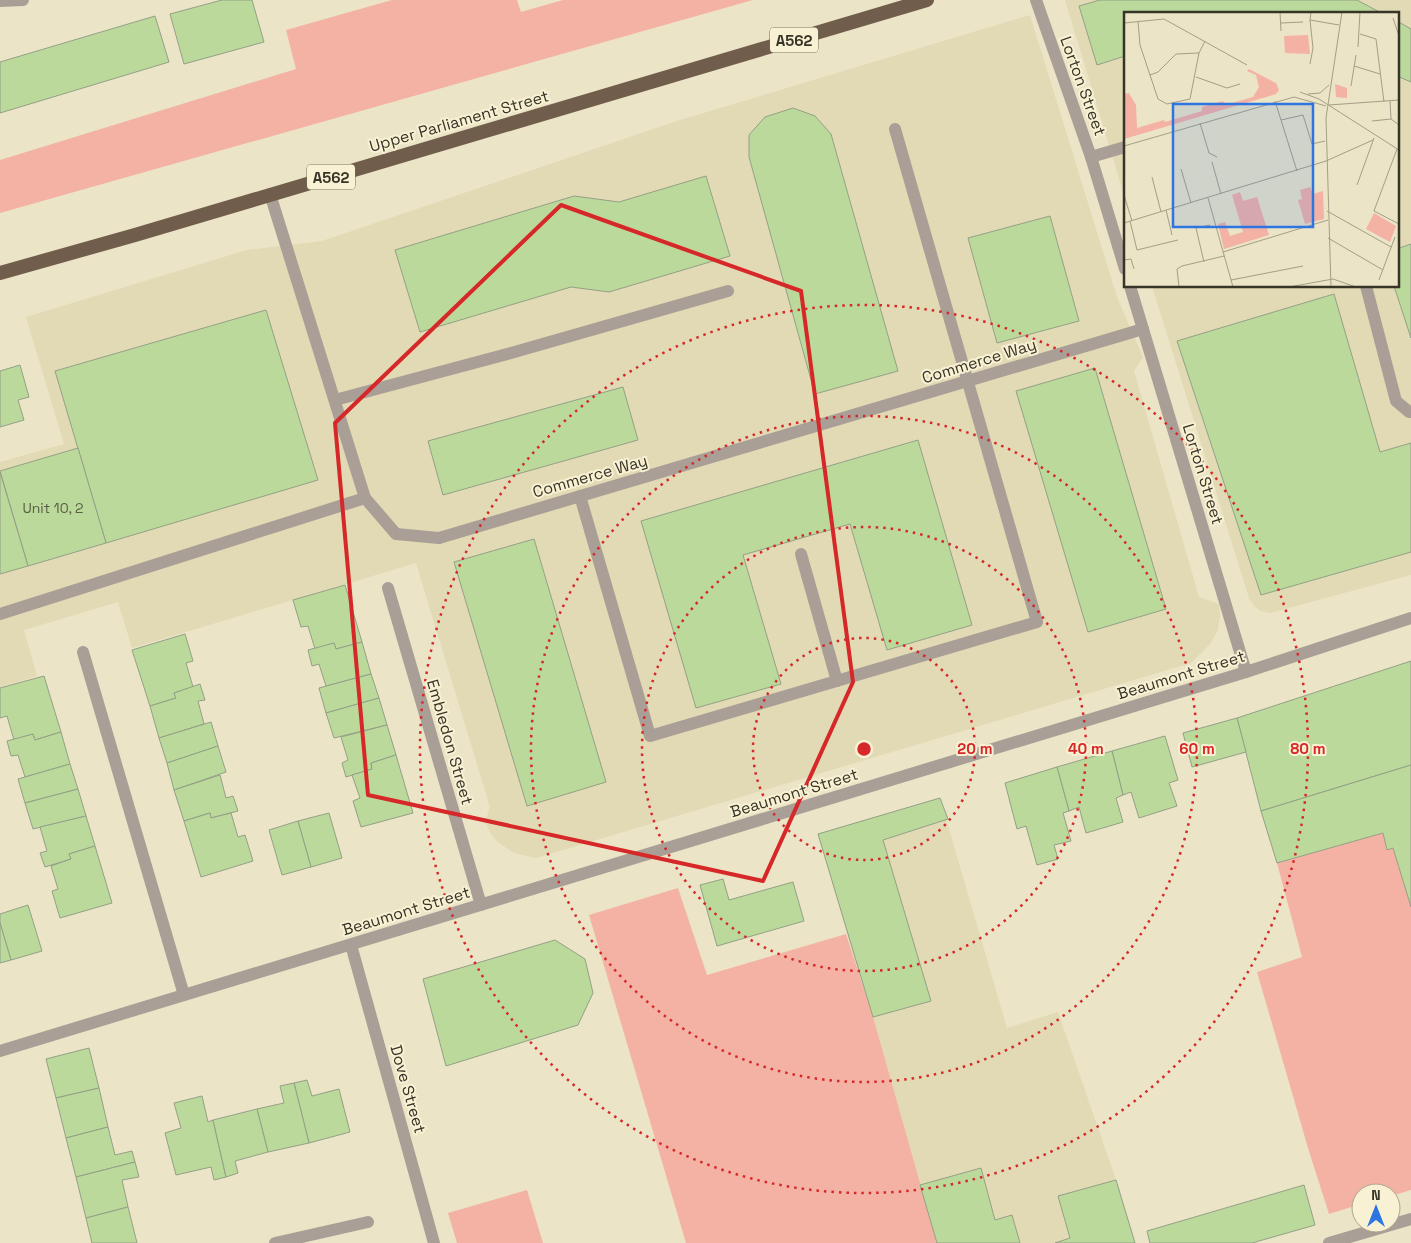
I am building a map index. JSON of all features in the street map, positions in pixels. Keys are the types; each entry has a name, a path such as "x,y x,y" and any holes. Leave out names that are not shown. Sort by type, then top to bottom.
{"highway":[{"name":"Upper Parliament Street","path":"0,274 927,0"}],"street":[{"path":"0,1 23,0"},
{"name":"Lorton Street","path":"1036,0 1091,157 1124,266"},
{"path":"580,496 650,736 1037,622 895,129"},
{"path":"1091,157 1124,147"},
{"name":"Commerce Way","path":"270,194 365,498 396,534 439,538 1143,329"},
{"name":"Lorton Street","path":"1131,288 1246,672"},
{"path":"1367,288 1396,401 1411,412"},
{"path":"334,400 511,354 728,291"},
{"path":"0,614 365,498"},
{"path":"801,554 837,681"},
{"name":"Embledon Street","path":"388,588 481,905"},
{"name":"Beaumont Street","path":"0,1051 1246,672 1411,618"},
{"path":"83,652 184,995"},
{"name":"Dove Street","path":"351,944 434,1243"},
{"path":"1330,1243 1411,1219"},
{"path":"274,1243 368,1222"}],"highlighted area":[{"path":"561,205 801,291 853,682 763,881 368,795 335,423"}],"shaded area":[{"path":"392,0 517,0 521,12 563,0 753,0 0,213 0,160 296,69 286,30"},
{"path":"1065,0 1411,0 1411,575 1270,613 1261,611 1254,606 1249,598 1153,288 1398,288 1398,12 1124,12 1124,195"},
{"path":"1030,15 1117,297 1143,357 1134,371 1199,597 1219,604 1218,630 1210,644 1191,663 536,858 514,853 499,843 491,834 485,822 490,807 416,563 132,648 118,602 24,630 37,676 0,687 0,462 64,444 26,317 247,250 322,241 677,121"},
{"path":"940,798 1007,1028 1058,1012 1116,1180 1135,1243 937,1243 818,834"},
{"path":"1383,833 1387,849 1393,848 1411,907 1411,1190 1401,1193 1401,1183 1351,1183 1351,1207 1329,1214 1257,972 1302,957 1277,863"},
{"path":"678,888 707,975 846,934 873,1017 937,1243 686,1243 589,915"},
{"path":"527,1190 543,1243 457,1243 448,1213"}],"building":[{"path":"222,0 252,0 264,42 184,64 170,14"},
{"path":"1100,0 1357,0 1379,12 1124,12 1124,56 1097,65 1079,6"},
{"path":"155,16 169,62 0,113 0,62"},
{"path":"1398,22 1411,29 1411,82 1398,76"},
{"path":"793,108 815,116 831,134 898,371 815,394 749,157 749,135 765,117"},
{"path":"706,176 730,256 609,292 571,287 420,332 395,250 574,196 619,202"},
{"path":"1050,216 1079,321 997,343 968,238"},
{"path":"1411,244 1411,338 1395,288 1398,288 1398,249"},
{"path":"1334,294 1380,452 1411,443 1411,552 1261,595 1177,341"},
{"path":"266,310 318,480 106,543 55,371"},
{"path":"20,365 29,397 18,400 24,420 0,427 0,371"},
{"path":"1095,368 1166,609 1088,632 1016,391"},
{"path":"623,387 638,440 443,495 428,441"},
{"path":"918,440 972,625 887,650 850,524 743,555 781,684 696,708 641,521"},
{"path":"78,448 106,543 28,566 0,471"},
{"path":"0,472 28,566 0,574"},
{"path":"534,539 606,782 527,806 454,562"},
{"path":"345,585 362,642 336,649 334,643 315,649 308,626 301,627 293,600"},
{"path":"185,634 193,661 186,663 193,687 174,693 176,698 150,706 132,650"},
{"path":"362,642 371,674 326,686 319,664 312,666 308,650 334,643 336,649"},
{"path":"1411,661 1411,765 1261,811 1237,718"},
{"path":"371,674 379,698 326,713 319,688"},
{"path":"44,676 61,732 35,740 33,734 14,740 7,716 0,718 0,688"},
{"path":"200,684 205,700 198,701 204,724 159,738 150,706 176,698 174,693"},
{"path":"379,698 387,725 334,738 326,713"},
{"path":"1237,718 1246,752 1192,767 1183,733"},
{"path":"211,722 218,746 167,763 159,738"},
{"path":"387,725 396,755 371,763 372,769 346,777 342,763 348,760 341,737"},
{"path":"61,732 70,764 25,777 18,755 11,756 7,741 33,734 35,740"},
{"path":"1165,736 1178,780 1169,783 1177,806 1139,818 1131,792 1123,795 1112,751"},
{"path":"218,746 226,772 174,790 167,763"},
{"path":"1112,751 1123,795 1116,798 1123,822 1086,833 1079,807 1069,811 1057,767"},
{"path":"396,755 413,813 361,827 353,801 360,798 352,775 372,769 371,763"},
{"path":"70,764 78,789 25,803 18,779"},
{"path":"1411,765 1411,907 1393,848 1387,850 1383,833 1277,863 1261,811"},
{"path":"1057,767 1069,811 1063,813 1071,841 1054,845 1058,859 1037,865 1026,826 1017,829 1005,783"},
{"path":"220,775 226,798 233,796 238,811 211,818 210,813 184,821 174,790"},
{"path":"78,789 86,816 33,829 25,803"},
{"path":"940,798 948,819 883,840 931,1001 873,1017 818,834"},
{"path":"210,813 211,818 231,813 238,837 245,835 253,861 201,877 184,821"},
{"path":"329,813 342,858 311,867 298,821"},
{"path":"86,816 95,846 69,854 71,859 45,867 40,853 47,851 40,827"},
{"path":"298,821 311,867 282,875 269,830"},
{"path":"95,846 112,903 60,918 52,891 58,889 51,866 71,859 69,854"},
{"path":"723,879 729,900 793,882 804,921 717,946 700,885"},
{"path":"28,905 42,951 11,960 0,923 0,914"},
{"path":"0,923 11,960 0,963"},
{"path":"555,940 585,959 593,993 578,1025 446,1066 423,979"},
{"path":"89,1048 99,1088 56,1098 46,1059"},
{"path":"307,1080 312,1096 339,1089 350,1132 309,1143 294,1083"},
{"path":"294,1083 309,1143 268,1152 257,1109 284,1103 280,1086"},
{"path":"99,1088 108,1127 66,1138 56,1098"},
{"path":"202,1096 208,1122 213,1120 226,1177 214,1180 211,1167 176,1175 165,1133 181,1128 174,1103"},
{"path":"257,1109 268,1152 235,1161 238,1173 226,1177 213,1120"},
{"path":"108,1127 115,1155 132,1151 135,1162 76,1177 66,1138"},
{"path":"135,1162 139,1177 122,1180 128,1207 86,1218 76,1177"},
{"path":"981,1168 995,1220 1012,1215 1020,1243 937,1243 920,1185"},
{"path":"1116,1180 1135,1243 1055,1243 1070,1238 1058,1196"},
{"path":"1304,1185 1315,1225 1252,1243 1150,1243 1147,1231"},
{"path":"128,1207 137,1243 92,1243 86,1218"}]}
